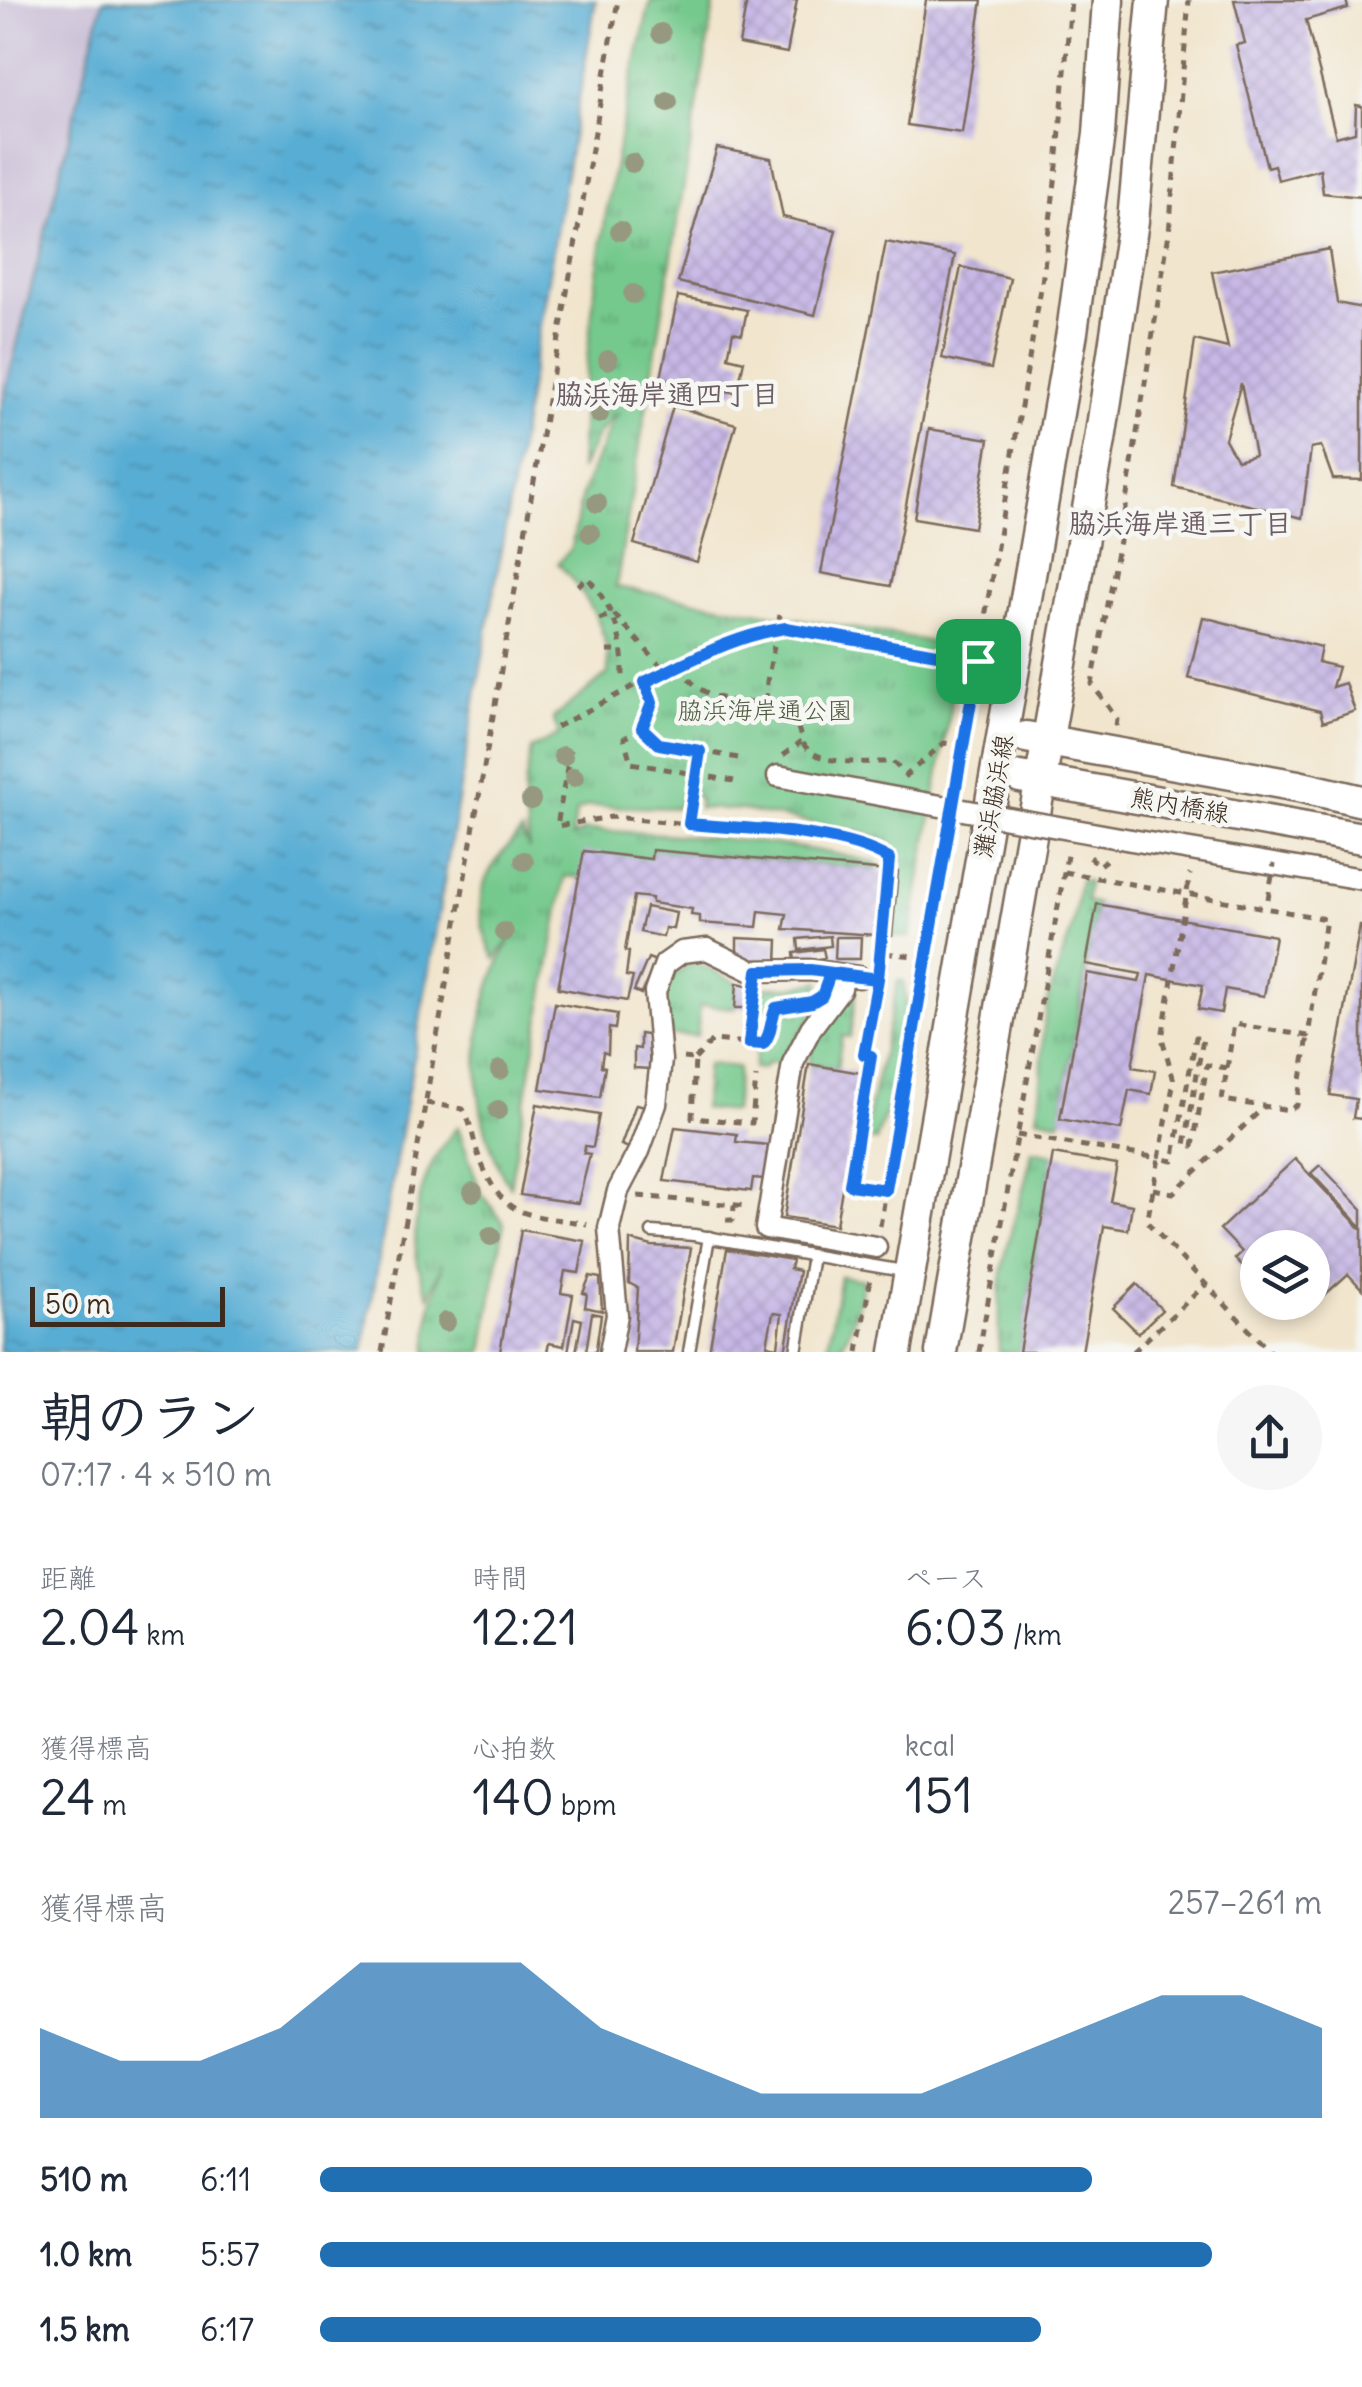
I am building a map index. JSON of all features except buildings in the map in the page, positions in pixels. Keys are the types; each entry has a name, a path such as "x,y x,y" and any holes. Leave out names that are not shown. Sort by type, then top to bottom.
{"street":[{"name":"灘浜脇浜線","path":"896,1352 1072,332 1098,134 1108,0"},
{"name":"灘浜脇浜線","path":"941,1352 1100,440 1133,222 1153,0"},
{"name":"熊内橋線","path":"1004,733 1362,801"},
{"name":"熊内橋線","path":"997,774 1362,838"},
{"path":"778,776 1131,840 1270,873 1362,878"},
{"path":"610,1352 618,1316 610,1228 618,1194 656,1104 660,1060 656,992 665,964 682,952 706,949 758,971 810,970 845,975 842,988 810,1028 793,1063 766,1228 874,1257"}],"lane":[{"path":"652,1232 812,1256 874,1257 910,1272"},
{"path":"689,1352 709,1238"},
{"path":"796,1352 812,1256"}],"path":[{"path":"382,1352 618,0"},
{"path":"953,804 1042,283 1071,0"},
{"path":"1115,730 1117,718 1092,684 1169,232 1190,0"},
{"path":"578,586 587,577 666,672"},
{"path":"600,620 614,614"},
{"path":"614,614 623,651 624,677"},
{"path":"766,702 780,615"},
{"path":"556,727 725,643 756,632 786,628 994,664"},
{"path":"607,651 623,651"},
{"path":"680,665 684,674 707,694 782,706 798,722 802,742 815,755 826,759 893,762 908,774 944,744 963,746"},
{"path":"645,682 652,703 642,728 624,738 631,763 734,781"},
{"path":"642,728 659,744 738,758"},
{"path":"570,750 557,826 611,818 689,824 838,841 873,849 889,859 883,953 864,1054 871,1056 850,1185 886,1190"},
{"path":"689,824 700,751"},
{"path":"858,1352 950,823"},
{"path":"979,1352 1070,841"},
{"path":"1191,870 1162,1038 1174,1081 1146,1222 1270,1352"},
{"path":"1064,872 1326,919 1308,1036 1297,1105 1290,1110 1222,1100 1234,1024 1308,1036"},
{"path":"1270,873 1286,886"},
{"path":"1266,908 1270,873"},
{"path":"883,953 926,957"},
{"path":"749,1043 758,971"},
{"path":"756,1077 752,1123 692,1118 696,1058 713,1040 763,1044 768,1039 769,1020 776,1008 812,1002 845,975"},
{"path":"1016,1134 1173,1160 1196,1037 1202,1038 1184,1145 1193,1146 1207,1066 1226,1068"},
{"path":"679,1057 696,1058"},
{"path":"426,1103 463,1109 487,1176 507,1204 518,1212 610,1228"},
{"path":"1153,1189 1173,1193 1266,1106"},
{"path":"618,1194 732,1205 733,1220 714,1219"},
{"path":"676,1216 677,1200"},
{"path":"1133,1352 1206,1284"}],"shaded area":[{"path":"0,0 103,0 0,413"}],"green space":[{"name":"脇浜海岸通公園","path":"651,0 715,0 616,587 961,647 910,937 892,936 898,881 895,851 887,842 868,833 741,810 698,808 699,797 682,793 678,808 588,806 576,812 572,837 585,830 768,843 876,863 878,870 652,850 651,859 579,877 565,876 510,1186 498,1166 485,1125 477,1070 490,986 513,935 495,959 486,940 480,906 482,890 496,861 522,832 529,849 524,792 531,749 559,735 553,718 608,674 601,627 558,563 571,549 583,490 616,413 598,434 580,471 594,293 624,116"},
{"path":"1080,880 1088,881 1086,901 1097,904 1060,1122 1037,1117 1043,1036 1048,998 1072,927"},
{"path":"693,964 737,983 735,1008 700,1005 697,1036 669,1035 664,993 672,977"},
{"path":"820,981 820,989 813,995 771,1009 764,1017 765,1035 754,1038 760,987 794,987"},
{"path":"898,981 903,981 906,1000 898,1076 876,1141 863,1139"},
{"path":"856,994 850,1037 842,1036 837,1068 809,1064 813,1044 826,1019 845,995"},
{"path":"815,1006 780,1063 769,1062 762,1069 754,1068 757,1048 769,1045 780,1012"},
{"path":"707,1064 738,1067 734,1112 703,1109"},
{"path":"458,1127 480,1191 504,1223 483,1352 427,1352 431,1306 443,1263 429,1296 416,1253 418,1207 432,1164"},
{"path":"1032,1150 1053,1154 1019,1352 999,1352 1003,1269"},
{"path":"840,1276 863,1280 843,1344 838,1352 827,1352"}],"water":[{"path":"103,0 596,0 363,1352 0,1352 0,413"}],"district":[{"name":"脇浜海岸通四丁目","path":"667,394"},
{"name":"脇浜海岸通三丁目","path":"1180,523"}],"route":[{"path":"978,661 786,628 756,632 725,643 645,682 652,703 642,728 659,744 700,751 689,824 838,841 873,849 889,859 878,979 810,970 758,971 749,1043 763,1044 768,1039 769,1020 776,1008 812,1002 822,996 830,974 878,979 864,1054 871,1056 850,1185 886,1190 978,661"}]}
